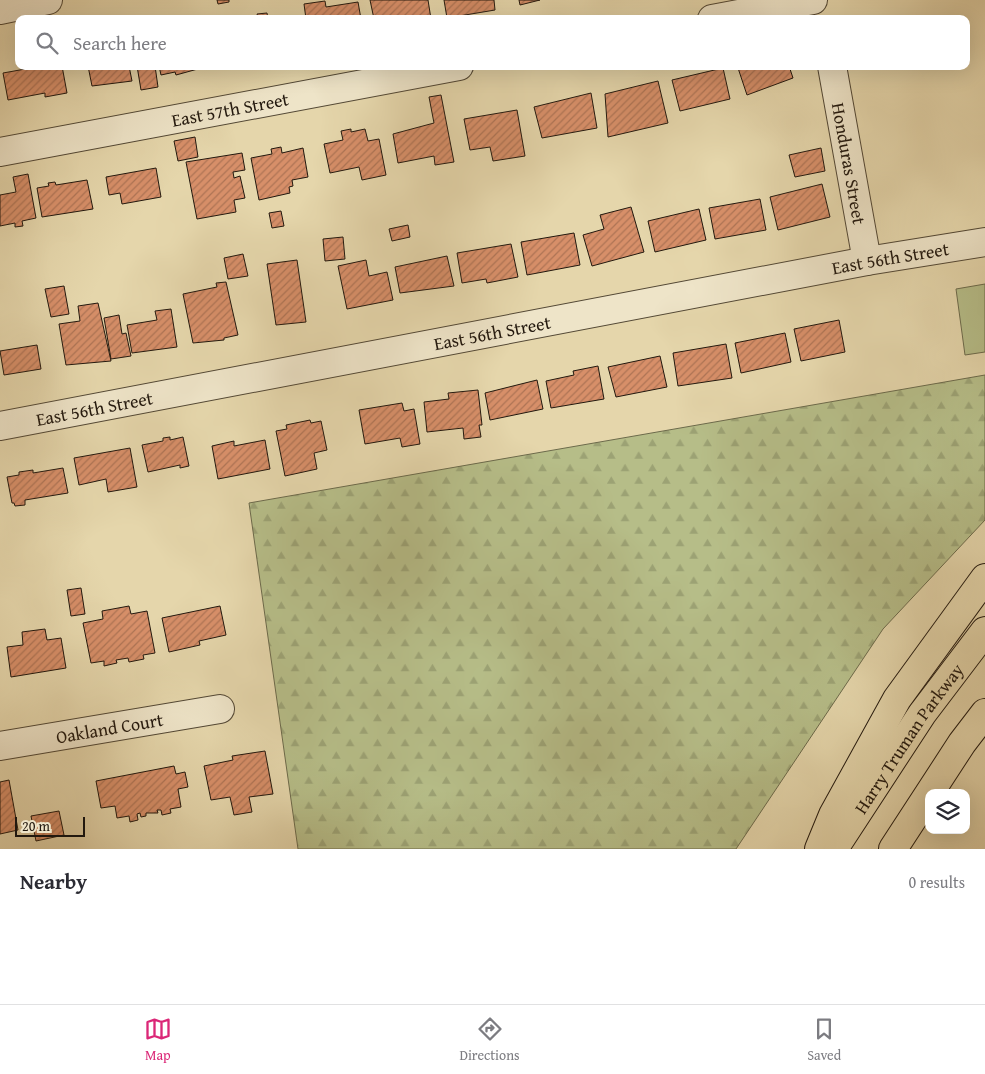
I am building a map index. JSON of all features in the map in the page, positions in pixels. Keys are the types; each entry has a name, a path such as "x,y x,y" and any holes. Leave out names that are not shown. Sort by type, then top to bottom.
{"highway":[{"path":"819,849 833,816 897,699 985,578"},
{"name":"Harry Truman Parkway","path":"834,849 873,785 922,714 985,631"},
{"path":"893,849 962,743 985,713"}],"street":[{"path":"0,10 48,0"},
{"path":"733,15 813,0"},
{"path":"821,0 823,15"},
{"name":"East 57th Street","path":"0,152 438,70"},
{"name":"Honduras Street","path":"833,70 866,261"},
{"name":"East 56th Street","path":"0,426 866,261 985,242"},
{"name":"Oakland Court","path":"0,746 220,709"}],"green space":[{"path":"985,284 985,352 965,355 956,289"},
{"path":"985,375 985,520 883,629 736,849 298,849 249,503"}],"building":[{"path":"217,0 229,0 229,2 218,4"},
{"path":"370,0 428,0 430,15 373,15"},
{"path":"444,0 494,0 495,10 465,15 446,15"},
{"path":"519,0 540,0 520,5"},
{"path":"325,1 326,7 358,2 360,15 305,15 304,4"},
{"path":"20,70 63,70 67,93 45,97 45,93 8,100 3,73"},
{"path":"89,70 130,70 132,81 92,86"},
{"path":"138,70 156,70 158,87 141,90"},
{"path":"160,70 194,70 176,75 175,72 161,75"},
{"path":"714,70 723,70 730,99 680,111 672,80"},
{"path":"739,70 790,70 793,78 747,95"},
{"path":"658,81 668,123 608,137 605,94"},
{"path":"591,93 597,128 542,138 534,107"},
{"path":"441,95 454,162 435,165 434,156 398,163 393,134 434,123 429,97"},
{"path":"517,110 525,156 493,161 490,147 470,150 464,119"},
{"path":"351,129 351,132 365,129 368,141 379,139 386,175 362,180 359,167 330,173 324,144 343,140 341,131"},
{"path":"195,137 198,157 178,161 174,141"},
{"path":"281,147 282,153 303,148 308,177 292,180 293,186 289,187 290,193 259,200 251,158 272,154 271,149"},
{"path":"821,148 825,171 795,177 789,155"},
{"path":"242,153 245,170 233,172 234,178 240,176 245,198 234,200 236,212 197,219 186,162"},
{"path":"156,168 161,197 122,204 120,193 109,195 106,177"},
{"path":"28,174 36,218 22,221 23,226 15,227 15,223 0,226 0,195 16,192 13,177"},
{"path":"87,180 93,209 42,217 37,188 49,186 48,183 55,182 56,185"},
{"path":"822,184 830,217 778,230 770,197"},
{"path":"760,199 766,230 715,239 709,208"},
{"path":"631,207 644,252 592,266 583,235 604,229 600,215"},
{"path":"699,209 706,240 655,252 648,221"},
{"path":"281,211 284,226 272,228 269,213"},
{"path":"408,225 410,237 392,241 389,229"},
{"path":"574,233 580,265 527,275 521,242"},
{"path":"343,237 345,259 325,261 323,239"},
{"path":"511,244 518,277 487,283 486,279 462,283 457,253"},
{"path":"243,254 248,276 228,279 224,258"},
{"path":"447,256 454,286 400,293 395,267"},
{"path":"297,260 306,322 276,325 267,264"},
{"path":"366,260 369,276 387,272 393,300 347,309 338,266"},
{"path":"226,282 238,335 224,338 224,340 193,343 183,294 217,287 216,283"},
{"path":"64,286 69,314 51,317 45,289"},
{"path":"98,303 111,361 66,365 59,324 80,321 78,306"},
{"path":"171,309 177,347 132,353 127,325 157,320 155,311"},
{"path":"119,315 122,334 126,333 131,356 111,359 104,318"},
{"path":"839,320 845,352 801,361 794,329"},
{"path":"785,333 791,362 741,373 735,343"},
{"path":"726,344 732,378 678,386 673,353"},
{"path":"37,345 41,369 4,375 0,351"},
{"path":"660,356 667,387 616,397 608,367"},
{"path":"598,366 604,399 551,408 546,381 574,375 573,371"},
{"path":"537,380 543,409 490,420 485,393"},
{"path":"478,390 482,425 479,425 481,437 464,439 463,428 427,432 424,402 449,399 448,393"},
{"path":"402,403 404,411 414,409 420,444 402,447 400,438 365,444 359,410"},
{"path":"310,420 311,423 321,421 327,450 314,453 317,469 285,476 276,431 287,429 286,425"},
{"path":"170,437 170,440 183,437 189,466 180,468 180,465 148,472 142,445 163,441 163,438"},
{"path":"265,440 270,469 218,479 212,446 234,441 234,446"},
{"path":"130,448 137,487 108,492 106,479 79,485 74,458"},
{"path":"63,468 68,493 25,500 25,505 15,506 12,503 7,477 19,475 19,472 33,470 33,473"},
{"path":"81,588 85,614 71,616 67,590"},
{"path":"129,606 131,614 147,611 155,653 143,655 144,659 129,662 128,658 116,660 117,663 104,666 104,661 91,663 83,623 103,619 102,611"},
{"path":"220,606 226,635 199,641 200,645 169,652 162,618"},
{"path":"45,629 47,640 61,638 66,668 11,677 7,647 23,645 22,632"},
{"path":"265,751 273,794 249,797 252,812 234,815 230,797 211,800 204,766 233,760 232,756"},
{"path":"174,766 176,774 185,772 188,787 178,789 181,807 170,809 171,813 162,815 161,810 157,810 158,813 146,813 146,816 141,817 140,813 137,814 138,820 130,822 129,816 117,818 115,806 101,808 96,781"},
{"path":"9,780 18,830 0,834 0,782"},
{"path":"59,811 64,835 36,841 31,816"}]}
